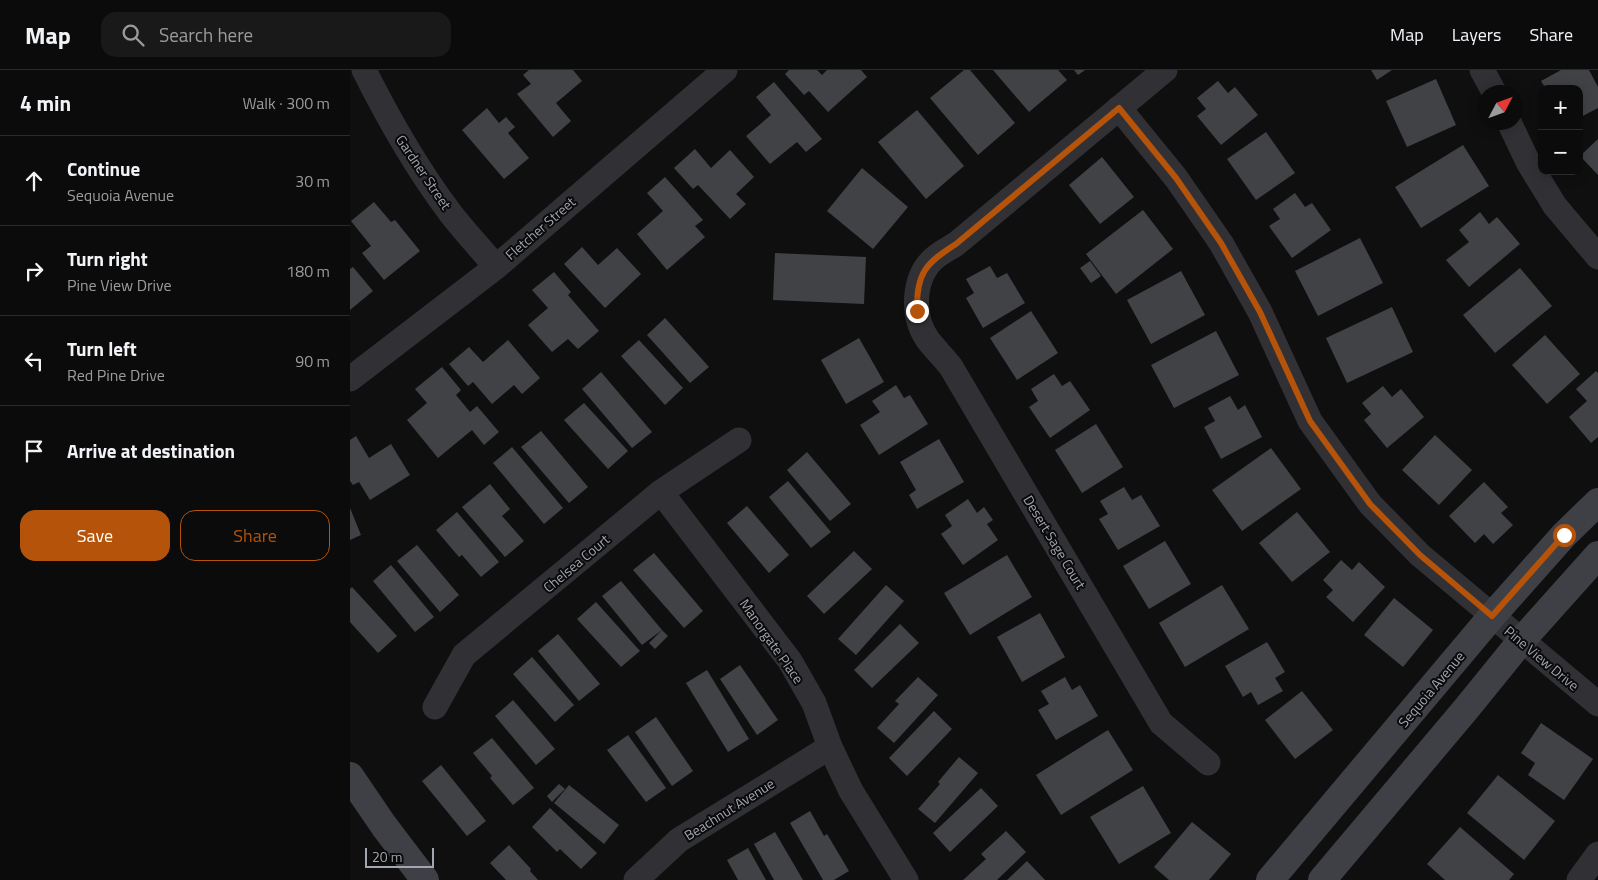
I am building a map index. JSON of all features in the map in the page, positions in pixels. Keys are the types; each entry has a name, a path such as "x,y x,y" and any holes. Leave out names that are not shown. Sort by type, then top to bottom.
{"main road":[{"name":"Sequoia Avenue","path":"1270,880 1492,616 1564,535 1598,502"},
{"path":"1322,880 1466,710 1522,640 1598,555"},
{"path":"350,776 384,826 425,880"}],"street":[{"name":"Gardner Street","path":"364,70 382,107 413,159 451,213 496,266"},
{"name":"Fletcher Street","path":"350,379 496,266 725,70"},
{"path":"1119,108 1165,70"},
{"path":"1482,70 1490,85"},
{"name":"Desert Sage Court","path":"1119,108 956,244 936,257 926,268 920,282 917,296 917,311 919,321 928,340 951,367 1161,723 1208,762"},
{"name":"Pine View Drive","path":"1119,108 1176,178 1221,243 1260,312 1310,421 1370,504 1420,555 1598,704"},
{"path":"1513,130 1528,162 1555,206 1598,257"},
{"name":"Chelsea Court","path":"435,707 464,655 662,492 739,440"},
{"name":"Manorgate Place","path":"662,492 790,661 814,703 830,747 851,791 906,880"},
{"name":"Beachnut Avenue","path":"636,880 679,840 830,747"},
{"path":"1579,880 1598,854"}],"building":[{"path":"529,70 573,70 582,81 556,103 571,121 553,137 517,94 531,84 523,75"},
{"path":"789,70 817,70 822,75 827,70 861,70 867,77 828,112 809,91 804,95 785,74"},
{"path":"964,70 970,70 1015,123 978,155 930,98"},
{"path":"993,70 1058,70 1067,80 1029,112"},
{"path":"1074,70 1085,70 1078,75"},
{"path":"1371,70 1392,70 1377,80"},
{"path":"1561,70 1589,70 1598,87 1598,108 1583,116 1583,85 1544,85 1541,81"},
{"path":"1436,79 1456,125 1407,147 1386,101"},
{"path":"1218,81 1228,93 1235,87 1258,115 1221,145 1197,116 1206,109 1197,98"},
{"path":"774,82 822,139 806,152 797,142 770,164 746,136 771,115 756,97"},
{"path":"487,108 499,123 506,117 515,127 508,133 529,158 504,179 462,130"},
{"path":"917,110 964,166 926,199 878,142"},
{"path":"1266,132 1295,173 1256,200 1227,159"},
{"path":"1598,139 1598,175 1583,159 1583,153"},
{"path":"1463,145 1489,186 1421,228 1395,187"},
{"path":"695,149 711,168 730,150 754,177 736,194 746,204 730,219 698,185 693,189 674,168"},
{"path":"1102,157 1134,197 1100,224 1069,185"},
{"path":"862,168 908,207 873,249 827,211"},
{"path":"665,177 703,220 695,226 705,237 667,270 637,234 663,211 647,193"},
{"path":"1295,193 1305,207 1312,203 1331,230 1292,258 1269,226 1280,219 1273,209"},
{"path":"374,202 391,222 395,220 420,251 384,280 362,253 371,246 351,221"},
{"path":"1143,210 1173,249 1116,294 1086,254"},
{"path":"1480,212 1489,224 1497,217 1520,244 1469,287 1446,260 1469,242 1459,230"},
{"path":"1360,238 1383,283 1318,316 1295,271"},
{"path":"582,247 598,265 617,248 641,274 605,308 564,264"},
{"path":"775,253 866,257 864,304 773,300"},
{"path":"1090,261 1101,276 1091,283 1080,268"},
{"path":"990,266 997,278 1007,273 1025,303 983,328 966,298 974,293 966,279"},
{"path":"353,267 373,291 350,310 350,269"},
{"path":"1520,268 1552,306 1495,353 1463,315"},
{"path":"1181,271 1205,315 1151,344 1127,300"},
{"path":"554,272 571,292 568,295 599,331 578,349 568,339 552,352 528,325 548,308 532,290"},
{"path":"1392,307 1413,352 1347,383 1326,338"},
{"path":"1031,311 1058,353 1017,380 990,338"},
{"path":"665,318 709,367 690,383 647,335"},
{"path":"1216,331 1239,375 1174,408 1151,365"},
{"path":"1545,335 1580,374 1547,404 1512,365"},
{"path":"859,338 884,382 846,404 821,360"},
{"path":"508,340 540,378 522,394 514,385 492,404 473,382 468,386 449,364 469,347 483,362"},
{"path":"639,340 683,388 665,405 621,356"},
{"path":"442,367 461,390 456,395 470,412 477,406 499,432 484,445 472,430 438,458 407,420 427,403 415,389"},
{"path":"1596,371 1598,373 1598,437 1591,443 1569,417 1587,401 1576,389"},
{"path":"601,372 652,432 632,448 582,389"},
{"path":"1054,374 1062,386 1070,381 1090,410 1050,438 1029,407 1038,401 1031,389"},
{"path":"896,385 904,398 910,395 928,424 879,455 860,425 880,412 872,401"},
{"path":"1383,386 1392,397 1401,389 1424,417 1387,448 1364,420 1371,414 1362,403"},
{"path":"1230,396 1238,410 1245,405 1262,437 1221,459 1204,427 1215,421 1208,408"},
{"path":"584,403 628,451 608,469 564,420"},
{"path":"1096,424 1123,467 1082,493 1055,450"},
{"path":"541,431 588,487 569,503 521,447"},
{"path":"1435,435 1472,470 1439,505 1402,470"},
{"path":"356,436 369,458 391,444 410,475 370,500 359,482 353,485 350,481 350,440"},
{"path":"939,439 964,482 917,509 909,495 916,490 900,462"},
{"path":"512,447 563,508 544,524 493,463"},
{"path":"1271,448 1301,489 1242,531 1212,490"},
{"path":"807,452 851,504 830,521 787,470"},
{"path":"788,481 831,532 811,548 769,497"},
{"path":"1484,482 1508,507 1501,513 1513,525 1493,544 1484,534 1475,543 1449,516"},
{"path":"490,484 510,509 502,516 524,541 505,557 462,507"},
{"path":"1124,487 1132,500 1141,495 1160,526 1118,550 1099,519 1108,514 1100,501"},
{"path":"968,499 977,513 984,507 993,520 987,524 998,540 963,565 941,534 952,526 945,515"},
{"path":"747,506 789,555 769,573 727,523"},
{"path":"350,508 361,535 350,540"},
{"path":"457,512 499,562 481,577 462,555 459,557 436,530"},
{"path":"1297,512 1330,552 1292,582 1259,543"},
{"path":"1165,541 1191,584 1149,609 1123,566"},
{"path":"417,545 459,595 440,612 397,561"},
{"path":"854,551 872,569 824,614 807,596"},
{"path":"654,553 703,611 684,628 633,570"},
{"path":"1007,555 1032,597 970,635 944,593"},
{"path":"1341,560 1352,570 1359,562 1385,587 1353,622 1326,597 1333,590 1323,580"},
{"path":"391,565 434,617 415,632 373,581"},
{"path":"621,581 662,630 642,645 602,596"},
{"path":"886,585 904,601 856,655 838,639"},
{"path":"1222,585 1249,629 1185,667 1159,623"},
{"path":"352,587 397,636 378,653 350,622 350,589"},
{"path":"1394,598 1433,630 1403,667 1364,635"},
{"path":"596,602 640,651 621,667 577,619"},
{"path":"1040,613 1065,657 1022,682 997,637"},
{"path":"900,624 919,643 872,688 854,670"},
{"path":"662,630 668,636 655,649 649,643"},
{"path":"558,634 600,684 579,701 538,651"},
{"path":"1267,642 1285,672 1275,678 1283,691 1258,705 1251,692 1243,697 1225,666"},
{"path":"532,657 574,705 555,722 513,674"},
{"path":"740,665 778,720 757,735 720,679"},
{"path":"707,670 749,739 728,752 686,683"},
{"path":"918,677 938,695 894,743 877,728 899,704 895,701"},
{"path":"1065,677 1072,690 1080,685 1098,716 1056,740 1038,710 1049,704 1041,691"},
{"path":"1302,691 1333,730 1295,759 1265,720"},
{"path":"513,700 555,749 536,765 495,716"},
{"path":"934,711 952,729 907,776 889,758"},
{"path":"656,717 693,771 672,786 635,732"},
{"path":"1541,723 1593,759 1564,800 1528,775 1535,763 1521,753"},
{"path":"1108,730 1133,770 1061,815 1036,775"},
{"path":"628,735 666,788 646,802 607,750"},
{"path":"492,738 534,788 513,805 490,778 492,776 473,753"},
{"path":"959,757 978,773 935,823 918,809 940,784 938,782"},
{"path":"441,765 486,821 467,836 422,781"},
{"path":"1498,775 1555,821 1524,860 1467,813"},
{"path":"559,784 565,789 552,802 547,796"},
{"path":"569,785 619,825 604,844 554,803"},
{"path":"1143,786 1171,833 1119,864 1090,817"},
{"path":"981,788 998,806 950,852 933,833"},
{"path":"550,808 597,853 581,869 560,849 557,852 532,827"},
{"path":"810,811 824,836 827,834 849,871 834,880 823,880 790,823"},
{"path":"1192,822 1231,854 1209,880 1169,880 1154,867"},
{"path":"1460,827 1514,874 1509,880 1445,880 1427,864"},
{"path":"1006,831 1026,852 997,880 963,880 986,859 981,854"},
{"path":"775,832 803,880 774,880 754,844"},
{"path":"509,845 531,869 530,871 538,880 506,880 490,863"},
{"path":"748,848 766,880 738,880 727,860"},
{"path":"1027,861 1045,880 1007,880"}],"route":[{"path":"917,311 917,296 920,282 926,268 936,257 956,244 1119,108 1176,178 1221,243 1260,312 1310,421 1370,504 1420,555 1492,616 1564,535"}]}
